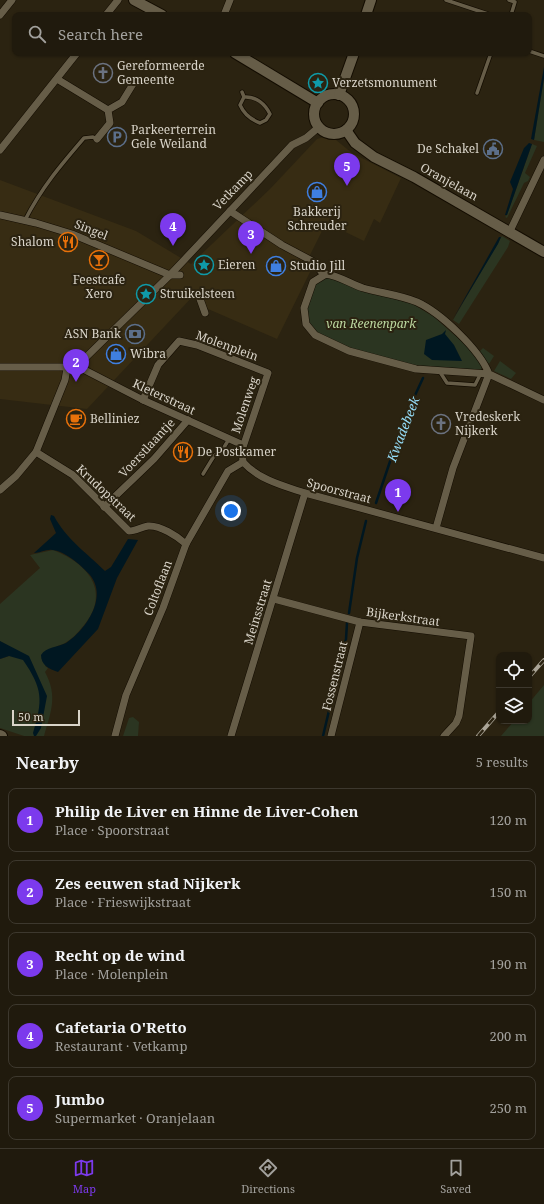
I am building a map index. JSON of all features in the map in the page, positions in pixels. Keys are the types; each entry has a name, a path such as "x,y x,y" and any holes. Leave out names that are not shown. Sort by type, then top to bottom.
{"street":[{"path":"0,15 12,0"},
{"path":"108,12 118,0"},
{"path":"134,0 156,12"},
{"path":"225,12 230,0"},
{"path":"367,12 371,0"},
{"path":"0,150 75,56"},
{"path":"239,56 318,103"},
{"path":"339,95 353,56"},
{"path":"57,79 108,110 110,123 97,139"},
{"path":"108,110 122,102 133,84"},
{"path":"339,95 349,102 354,113 350,125 346,130 339,133 330,134 318,127 314,111 318,103 326,96 339,95"},
{"name":"Vetkamp","path":"77,366 170,276 292,145 306,138 318,127"},
{"name":"Oranjelaan","path":"346,130 355,144 374,157 510,231 544,252"},
{"path":"510,231 544,160"},
{"path":"230,211 234,220"},
{"path":"230,211 281,248 314,262 323,274"},
{"name":"Singel","path":"0,215 24,220 72,234 170,276"},
{"path":"436,528 452,468 489,374 485,364 463,337 422,305 413,301 362,288 329,274 323,274 313,282 304,308 306,324 315,335 349,351 416,369 440,372 489,374 544,400"},
{"path":"170,276 180,275"},
{"path":"200,299 205,313"},
{"name":"Molenplein","path":"143,400 158,365 178,341 197,345 268,373"},
{"path":"0,367 67,368 77,366"},
{"name":"Kleterstraat","path":"77,366 143,400 243,445"},
{"path":"0,490 16,476 36,452 57,403 65,380 67,368"},
{"name":"Molenweg","path":"243,445 268,373"},
{"name":"Voerstlaantje","path":"104,507 154,459 188,420"},
{"path":"243,445 243,462"},
{"name":"Krudopstraat","path":"36,452 73,475 129,531 135,531 148,526 174,533 186,544"},
{"name":"Spoorstraat","path":"243,462 255,473 272,482 305,493 544,558"},
{"name":"Coltoflaan","path":"115,736 126,695 163,608 186,544 228,470 243,462"},
{"name":"Meinsstraat","path":"231,736 274,599 305,493"},
{"name":"Bijkerkstraat","path":"274,599 360,622 471,636 462,697 456,723 444,736"},
{"name":"Fossenstraat","path":"331,736 360,622"}],"lane":[{"path":"446,0 482,12"},
{"path":"509,0 515,2 512,12"},
{"path":"532,52 544,56"},
{"path":"477,93 490,56"},
{"path":"242,92 244,97 240,105 242,110 253,120 260,123 266,120 270,114 267,108 250,97 244,97"},
{"path":"24,220 41,189 84,138 93,137 97,139"},
{"path":"440,372 447,383 475,385 481,373"},
{"path":"203,474 214,456 223,449 229,439"}],"shaded area":[{"path":"324,137 336,140 352,153 401,178 380,223 374,219 364,241 331,225 327,232 322,231 309,257 312,268 277,339 208,309 195,294 87,409 0,399 0,180 136,231 191,264 270,189 317,139"}],"green space":[{"path":"544,78 544,142 534,140"},
{"path":"532,144 537,146 525,173 530,177 528,181 524,183 507,218 505,217"},
{"path":"502,236 510,241 508,247 459,324 453,320"},
{"name":"van Reenenpark","path":"325,276 411,303 434,317 460,340 476,356 482,365 481,370 444,370 407,365 353,349 320,334 312,328 308,321 307,302 310,289"},
{"path":"483,348 494,356 489,364 479,352"},
{"path":"500,361 516,373 511,379 494,371"},
{"path":"53,550 67,556 87,573 93,583 96,594 95,606 89,618 79,631 69,641 56,647 45,666 48,668 45,672 51,689 52,704 44,736 24,736 0,728 0,659 9,656 8,646 0,641 0,604 40,568 30,555"},
{"path":"544,685 544,736 501,736 511,724 532,724 532,699"},
{"path":"133,717 139,722 138,736 123,736 129,718"}],"water":[{"path":"544,67 544,78 534,140 531,139"},
{"path":"529,143 532,144 507,215 505,215 513,189 510,182 524,148"},
{"path":"499,237 501,237 498,244 453,319"},
{"path":"446,330 445,334 454,345 462,361 432,360 424,354 426,340 442,334"},
{"path":"51,515 54,516 59,525 71,539 105,571 111,567 128,539 138,540 117,578 98,629 58,672 44,664 41,655 46,650 66,643 81,630 93,611 97,591 94,582 88,573 66,555 61,552 50,550 34,553 56,533 50,519"},
{"path":"0,641 29,656 47,696 41,728 36,736 34,736 33,733 40,703 38,687 30,670 23,660 9,656 0,659"}],"waterway":[{"name":"Kwadebeek","path":"376,503 405,417 423,378"},
{"name":"Kwadebeek","path":"349,613 357,558 366,521"},
{"name":"Kwadebeek","path":"323,736 346,639 347,623"}],"railway":[{"path":"532,674 544,660"},
{"path":"478,736 496,715"}],"place":[{"name":"Gereformeerde Gemeente","path":"103,73"},
{"name":"Verzetsmonument","path":"318,83"},
{"name":"Parkeerterrein Gele Weiland","path":"117,137"},
{"name":"De Schakel","path":"493,149"},
{"name":"Jumbo","path":"347,186"},
{"name":"Bakkerij Schreuder","path":"317,192"},
{"name":"Shalom","path":"68,242"},
{"name":"Cafetaria O'Retto","path":"173,246"},
{"name":"Recht op de wind","path":"251,254"},
{"name":"Feestcafe Xero","path":"99,260"},
{"name":"Eieren","path":"204,265"},
{"name":"Studio Jill","path":"276,266"},
{"name":"Struikelsteen","path":"146,294"},
{"name":"ASN Bank","path":"135,334"},
{"name":"Wibra","path":"116,354"},
{"name":"Zes eeuwen stad Nijkerk","path":"76,382"},
{"name":"Belliniez","path":"76,419"},
{"name":"Vredeskerk Nijkerk","path":"441,424"},
{"name":"De Postkamer","path":"183,452"},
{"name":"Philip de Liver en Hinne de Liver-Cohen","path":"398,512"}]}
